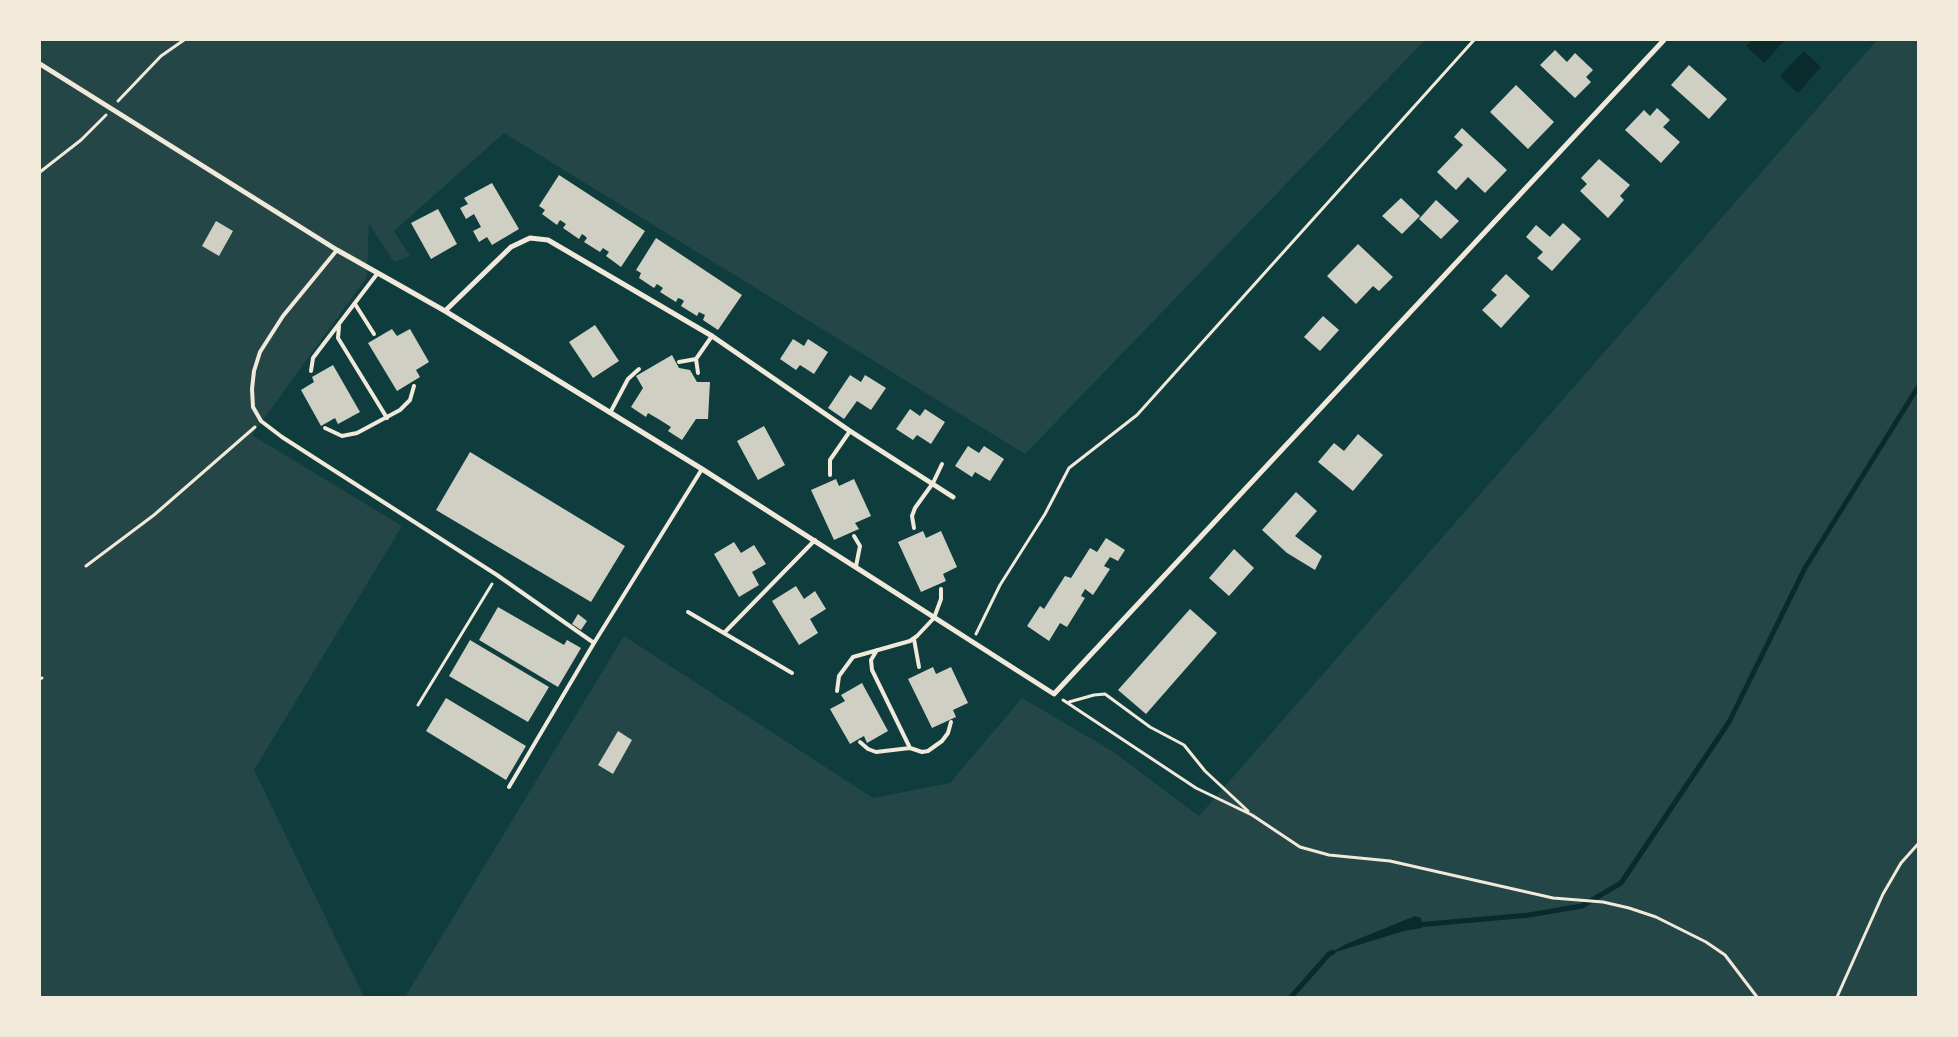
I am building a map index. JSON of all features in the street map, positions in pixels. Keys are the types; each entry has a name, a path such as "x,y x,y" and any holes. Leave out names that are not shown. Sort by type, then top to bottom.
{"street":[{"path":"40,64 337,250 444,311 702,469 1054,694 1664,40"},
{"path":"444,311 511,247 523,240 539,238 548,240 712,336 850,431 954,497"}],"lane":[{"path":"337,250 283,316 260,352 254,371 252,389 253,407 261,420 282,437 497,575 594,643"},
{"path":"311,371 313,358 377,274"},
{"path":"355,304 374,334"},
{"path":"339,325 338,338 387,418"},
{"path":"698,373 696,359 712,336"},
{"path":"679,362 696,359"},
{"path":"610,413 628,380 639,368"},
{"path":"325,428 336,434 349,435 387,418 406,405 414,386"},
{"path":"830,475 830,460 850,431"},
{"path":"914,528 912,516 915,508 933,483 942,464"},
{"path":"509,787 594,643 702,469"},
{"path":"854,536 860,546 856,566"},
{"path":"724,633 814,540"},
{"path":"837,691 838,680 849,660 858,654 914,639 934,618 942,599 941,589"},
{"path":"688,612 792,673"},
{"path":"914,639 919,667"},
{"path":"877,650 871,660 872,670 910,748"},
{"path":"860,742 868,749 876,752 910,748 922,752 933,749 948,733 950,722"}],"path":[{"path":"40,172 81,140 112,109 132,84 161,56 184,40"},
{"path":"972,642 1000,585 1045,514 1069,468 1137,415 1474,40"},
{"path":"86,566 154,515 261,420"},
{"path":"418,704 497,575"},
{"path":"1054,694 1196,788 1252,815 1300,847 1329,855 1390,861 1553,898 1604,902 1656,917 1706,942 1725,956 1757,997"},
{"path":"1068,703 1094,695 1105,694 1150,727 1184,745 1205,771 1252,815"},
{"path":"1838,997 1883,894 1902,863 1918,844"}],"shaded area":[{"path":"40,40 1425,40 1025,454 504,133 394,231 410,256 394,262 369,224 367,277 252,435 402,526 254,770 364,997 40,997"},
{"path":"1752,40 1785,40 1764,63 1746,46"},
{"path":"1877,40 1918,40 1918,997 405,997 624,636 873,798 950,783 1022,698 1112,751 1199,816"},
{"path":"1804,51 1821,67 1798,93 1780,76"},
{"path":"1415,916 1421,918 1422,928 1404,931 1329,954 1346,944"}],"building":[{"path":"1555,50 1567,62 1575,53 1593,70 1586,77 1591,82 1575,98 1540,65"},
{"path":"1689,65 1727,99 1709,119 1671,85"},
{"path":"1516,85 1554,122 1528,149 1490,112"},
{"path":"1657,108 1670,120 1663,127 1680,142 1661,163 1625,130 1644,110 1650,116"},
{"path":"1462,128 1507,170 1485,193 1468,177 1456,190 1437,172 1463,145 1454,137"},
{"path":"1599,159 1630,185 1620,196 1624,200 1608,218 1580,191 1587,184 1581,178"},
{"path":"559,175 645,231 621,267 606,256 609,252 603,248 600,252 584,242 587,238 582,234 579,239 563,228 566,224 560,220 557,225 542,214 545,210 539,206"},
{"path":"492,183 519,229 492,245 487,237 479,242 473,231 481,227 474,214 466,219 460,208 468,204 464,198"},
{"path":"1401,198 1420,216 1402,234 1382,216"},
{"path":"1436,200 1459,221 1441,239 1419,219"},
{"path":"438,209 457,244 431,259 411,223"},
{"path":"216,221 233,231 219,256 202,246"},
{"path":"1563,223 1581,239 1552,271 1537,258 1543,252 1526,237 1536,225 1550,237"},
{"path":"656,238 742,295 718,330 703,320 705,315 699,312 697,316 681,306 684,301 681,299 678,298 676,302 660,292 663,288 657,284 654,288 639,278 641,273 636,270"},
{"path":"1358,244 1393,277 1379,291 1373,286 1356,304 1327,276"},
{"path":"1506,274 1530,296 1501,328 1482,310 1497,295 1491,290"},
{"path":"1323,316 1339,330 1320,351 1304,337"},
{"path":"595,325 619,361 593,378 569,342"},
{"path":"392,329 397,336 410,329 429,362 416,370 420,377 397,391 368,343"},
{"path":"793,339 804,346 808,339 828,352 814,374 800,365 796,370 780,359"},
{"path":"672,355 679,368 690,370 697,382 710,382 708,419 696,419 682,440 668,431 671,427 648,413 646,417 631,407 643,388 636,376"},
{"path":"333,365 360,412 338,424 335,418 321,426 301,390 314,382 312,377"},
{"path":"850,375 861,382 865,375 886,388 871,410 857,401 844,419 828,408"},
{"path":"910,409 920,416 925,409 945,422 931,444 917,435 913,440 896,429"},
{"path":"764,426 785,465 758,480 737,441"},
{"path":"1358,434 1383,455 1353,491 1318,462 1334,443 1344,451"},
{"path":"968,446 979,453 984,446 1004,459 990,481 975,472 972,477 955,466"},
{"path":"470,452 625,546 591,602 436,510"},
{"path":"836,479 839,486 854,479 871,516 855,523 859,529 834,540 811,490"},
{"path":"1296,492 1317,511 1295,536 1322,556 1315,570 1287,553 1262,530"},
{"path":"923,531 926,538 941,531 957,567 943,574 946,581 921,592 898,542"},
{"path":"1106,538 1125,550 1118,561 1110,557 1104,566 1110,569 1093,595 1085,589 1081,596 1085,598 1067,627 1060,623 1049,641 1027,626 1040,606 1044,609 1065,576 1071,578 1090,548 1097,552"},
{"path":"734,542 741,553 754,545 766,564 752,572 759,585 739,597 714,554"},
{"path":"1234,549 1254,568 1229,596 1209,578"},
{"path":"796,586 804,599 815,591 826,609 810,619 818,633 799,645 772,601"},
{"path":"498,607 564,645 567,640 581,648 558,687 479,640"},
{"path":"1190,609 1217,633 1146,714 1118,690"},
{"path":"578,614 587,621 581,630 572,624"},
{"path":"470,640 549,687 528,722 449,676"},
{"path":"933,667 936,674 951,667 968,703 953,710 956,717 932,728 908,679"},
{"path":"862,683 888,731 867,743 864,736 850,744 830,709 845,701 841,695"},
{"path":"446,698 526,746 506,780 426,731"},
{"path":"618,731 632,740 613,774 598,765"}],"waterway":[{"path":"1417,925 1529,915 1582,906 1621,883 1729,722 1805,568 1918,387"},
{"path":"1291,997 1329,954 1333,952"}]}
